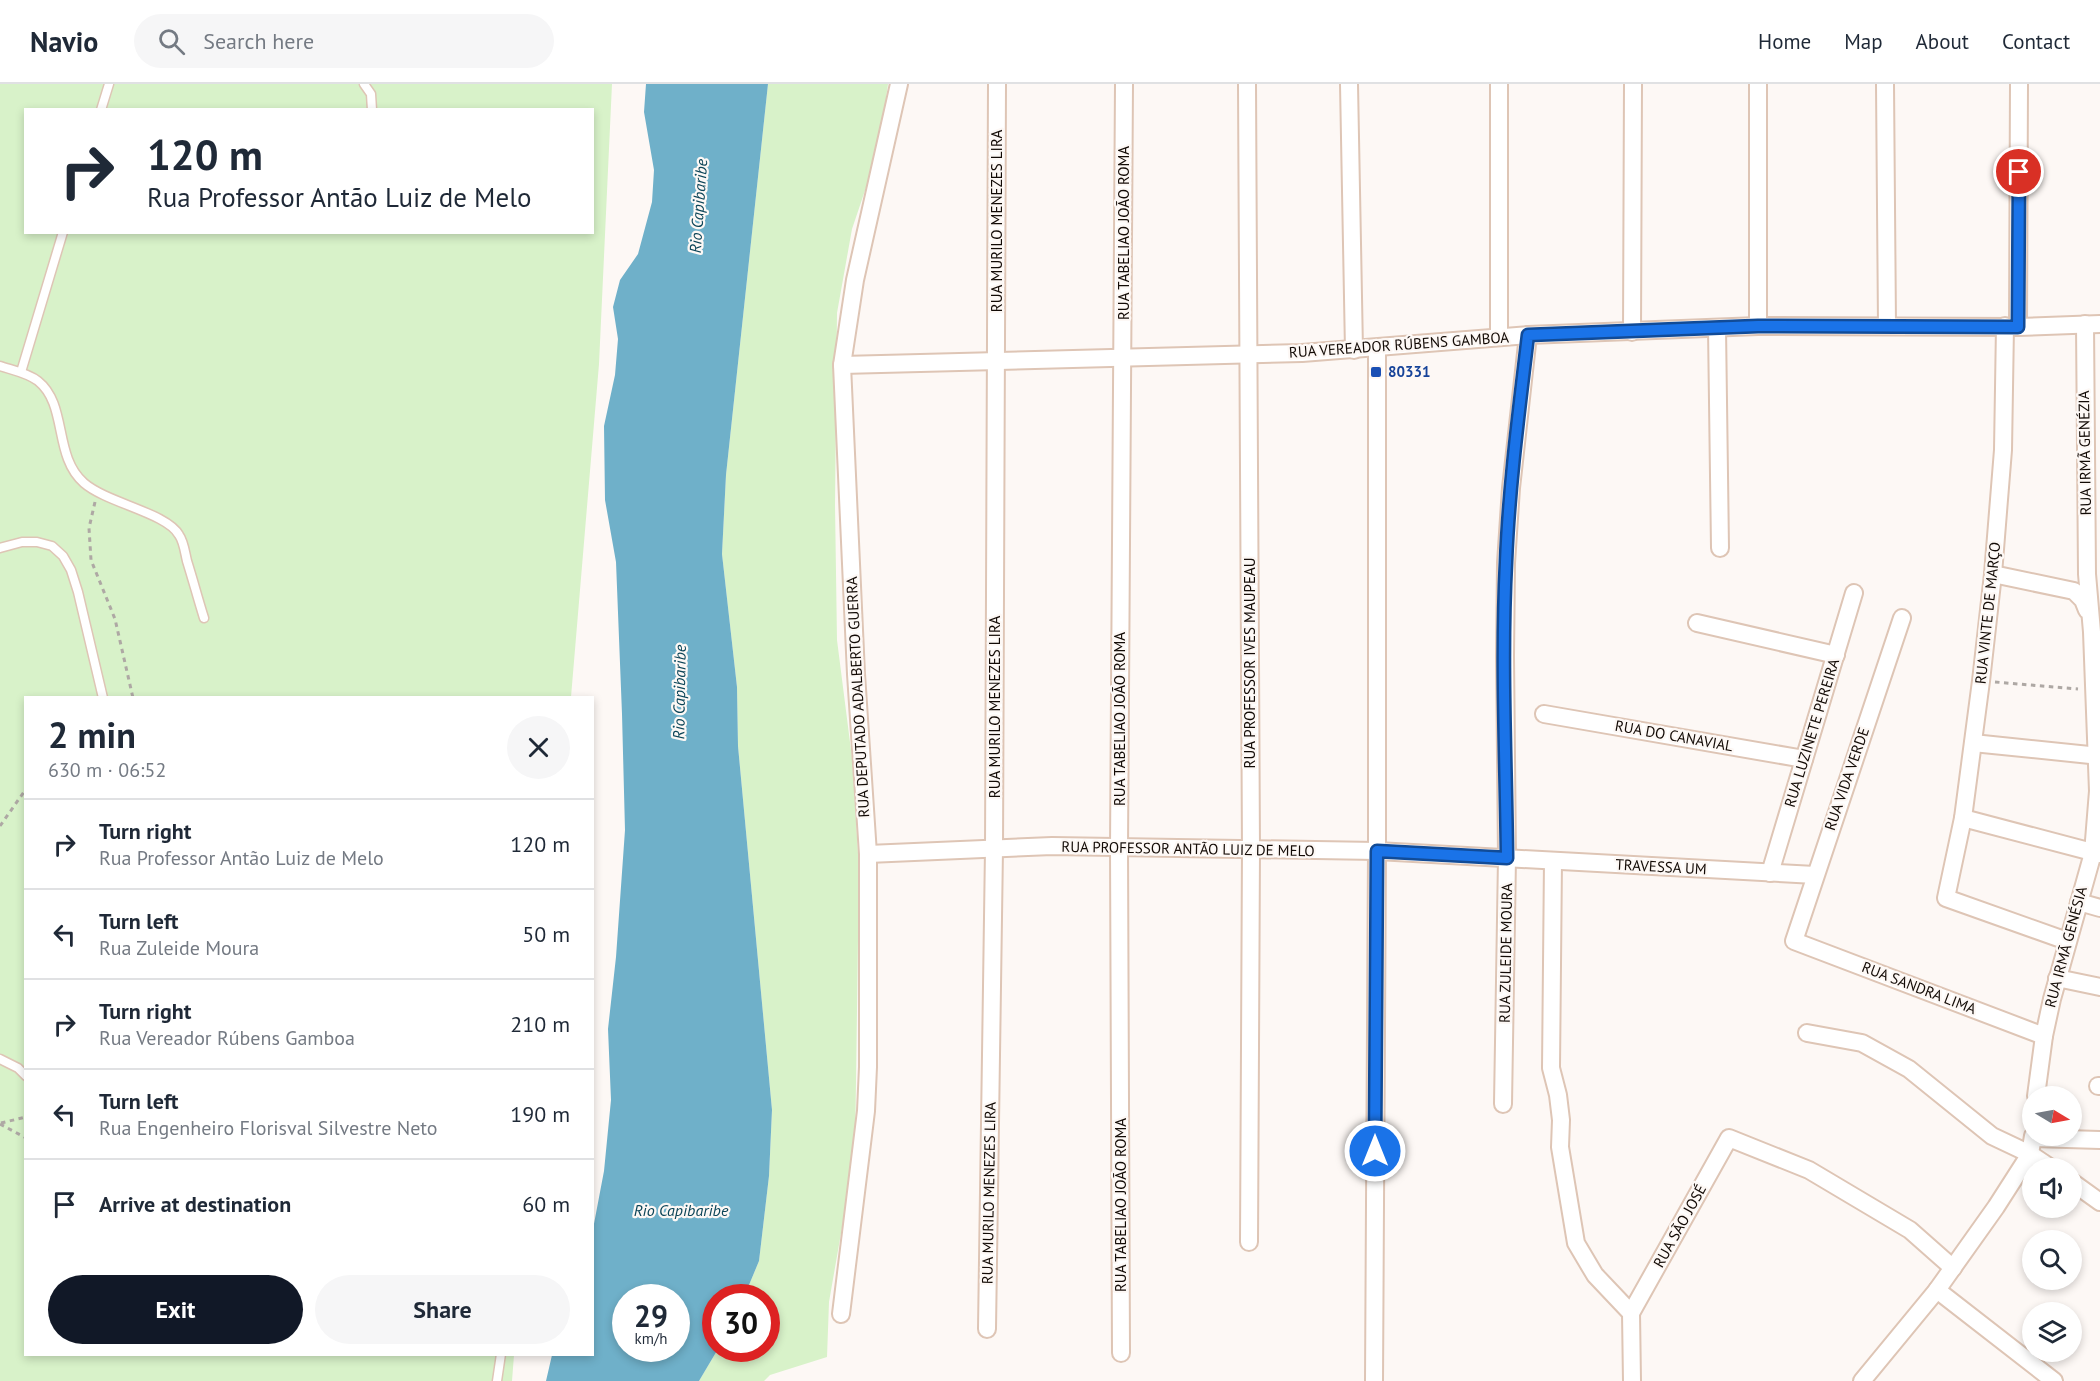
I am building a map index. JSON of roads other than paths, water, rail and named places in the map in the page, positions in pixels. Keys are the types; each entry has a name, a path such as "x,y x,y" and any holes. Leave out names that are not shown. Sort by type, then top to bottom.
{"street":[{"name":"RUA DEPUTADO ADALBERTO GUERRA","path":"841,1314 866,1111 868,1067 868,854 856,674 842,365 855,280 898,84"},
{"name":"RUA MURILO MENEZES LIRA","path":"987,1329 994,849 997,84"},
{"name":"RUA TABELIAO JOÃO ROMA","path":"1121,1353 1119,848 1124,84"},
{"name":"RUA PROFESSOR IVES MAUPEAU","path":"1246,84 1251,850 1249,1242"},
{"path":"1349,84 1354,350"},
{"path":"1498,337 1499,84"},
{"path":"1632,332 1633,84"},
{"path":"1758,84 1758,326"},
{"path":"1885,84 1887,326"},
{"name":"RUA VINTE DE MARÇO","path":"2019,84 2011,326 1993,574 1963,818 1946,898 2067,941"},
{"name":"RUA VEREADOR RÚBENS GAMBOA","path":"842,365 1248,355 1354,350 1528,335 1758,326 2092,324"},
{"name":"RUA IRMÃ GENÉZIA","path":"2092,324 2093,545 2087,574 2096,632 2096,690"},
{"path":"1717,328 1720,548"},
{"name":"RUA ZULEIDE MOURA","path":"1503,1104 1507,858 1506,563 1511,488 1528,335"},
{"path":"1374,1381 1377,348"},
{"path":"1993,574 2074,591 2083,600 2096,632"},
{"name":"RUA LUZINETE PEREIRA","path":"1770,873 1854,593"},
{"name":"RUA VIDA VERDE","path":"1794,940 1902,618"},
{"path":"1697,623 1836,655"},
{"name":"RUA IRMÃ GENÉSIA","path":"2037,1086 2044,1036 2057,978 2096,853 2099,756 2096,690"},
{"name":"RUA DO CANAVIAL","path":"1544,714 1804,759"},
{"path":"1973,743 2099,756"},
{"path":"1963,818 2096,853"},
{"name":"RUA PROFESSOR ANTÃO LUIZ DE MELO","path":"868,854 1052,846 1377,851 1507,858"},
{"name":"TRAVESSA UM","path":"1507,858 1815,875"},
{"path":"1553,861 1551,1068 1561,1120 1560,1147 1575,1242 1595,1275 1631,1313 1632,1381"},
{"path":"2079,902 2100,908"},
{"name":"RUA SANDRA LIMA","path":"1794,940 2044,1036"},
{"path":"2057,978 2100,987"},
{"path":"1807,1033 1862,1043 1909,1069 1992,1136 2022,1141"},
{"name":"RUA SÃO JOSÉ","path":"1631,1313 1729,1138 1809,1170 1910,1230 1953,1268"},
{"path":"2082,1141 2100,1140"},
{"path":"1862,1381 1953,1268 2030,1146"},
{"path":"2034,1146 2043,1158"},
{"path":"2082,1189 2100,1202"},
{"path":"1937,1290 2054,1381"}],"lane":[{"path":"102,108 109,84"},
{"path":"364,84 371,94 372,108"},
{"path":"21,372 62,234"},
{"path":"0,366 21,372 39,381 50,396 65,454 71,469 85,484 170,524 180,535 204,618"},
{"path":"0,548 21,542 38,542 52,546 63,556 71,570 78,592 104,696"},
{"path":"0,1059 18,1068 24,1074"},
{"path":"497,1381 501,1356"}],"water":[{"name":"Rio Capibaribe","path":"646,84 768,84 726,475 722,554 737,687 738,746 772,1110 769,1176 759,1261 749,1284 702,1284 702,1362 710,1362 699,1381 546,1381 552,1356 594,1356 594,1224 604,1171 611,1100 608,1029 616,957 625,830 616,562 605,500 604,426 615,375 618,339 613,307 620,280 638,254 652,202 654,170 644,112"}],"place":[{"name":"80331","path":"1376,372"}]}
